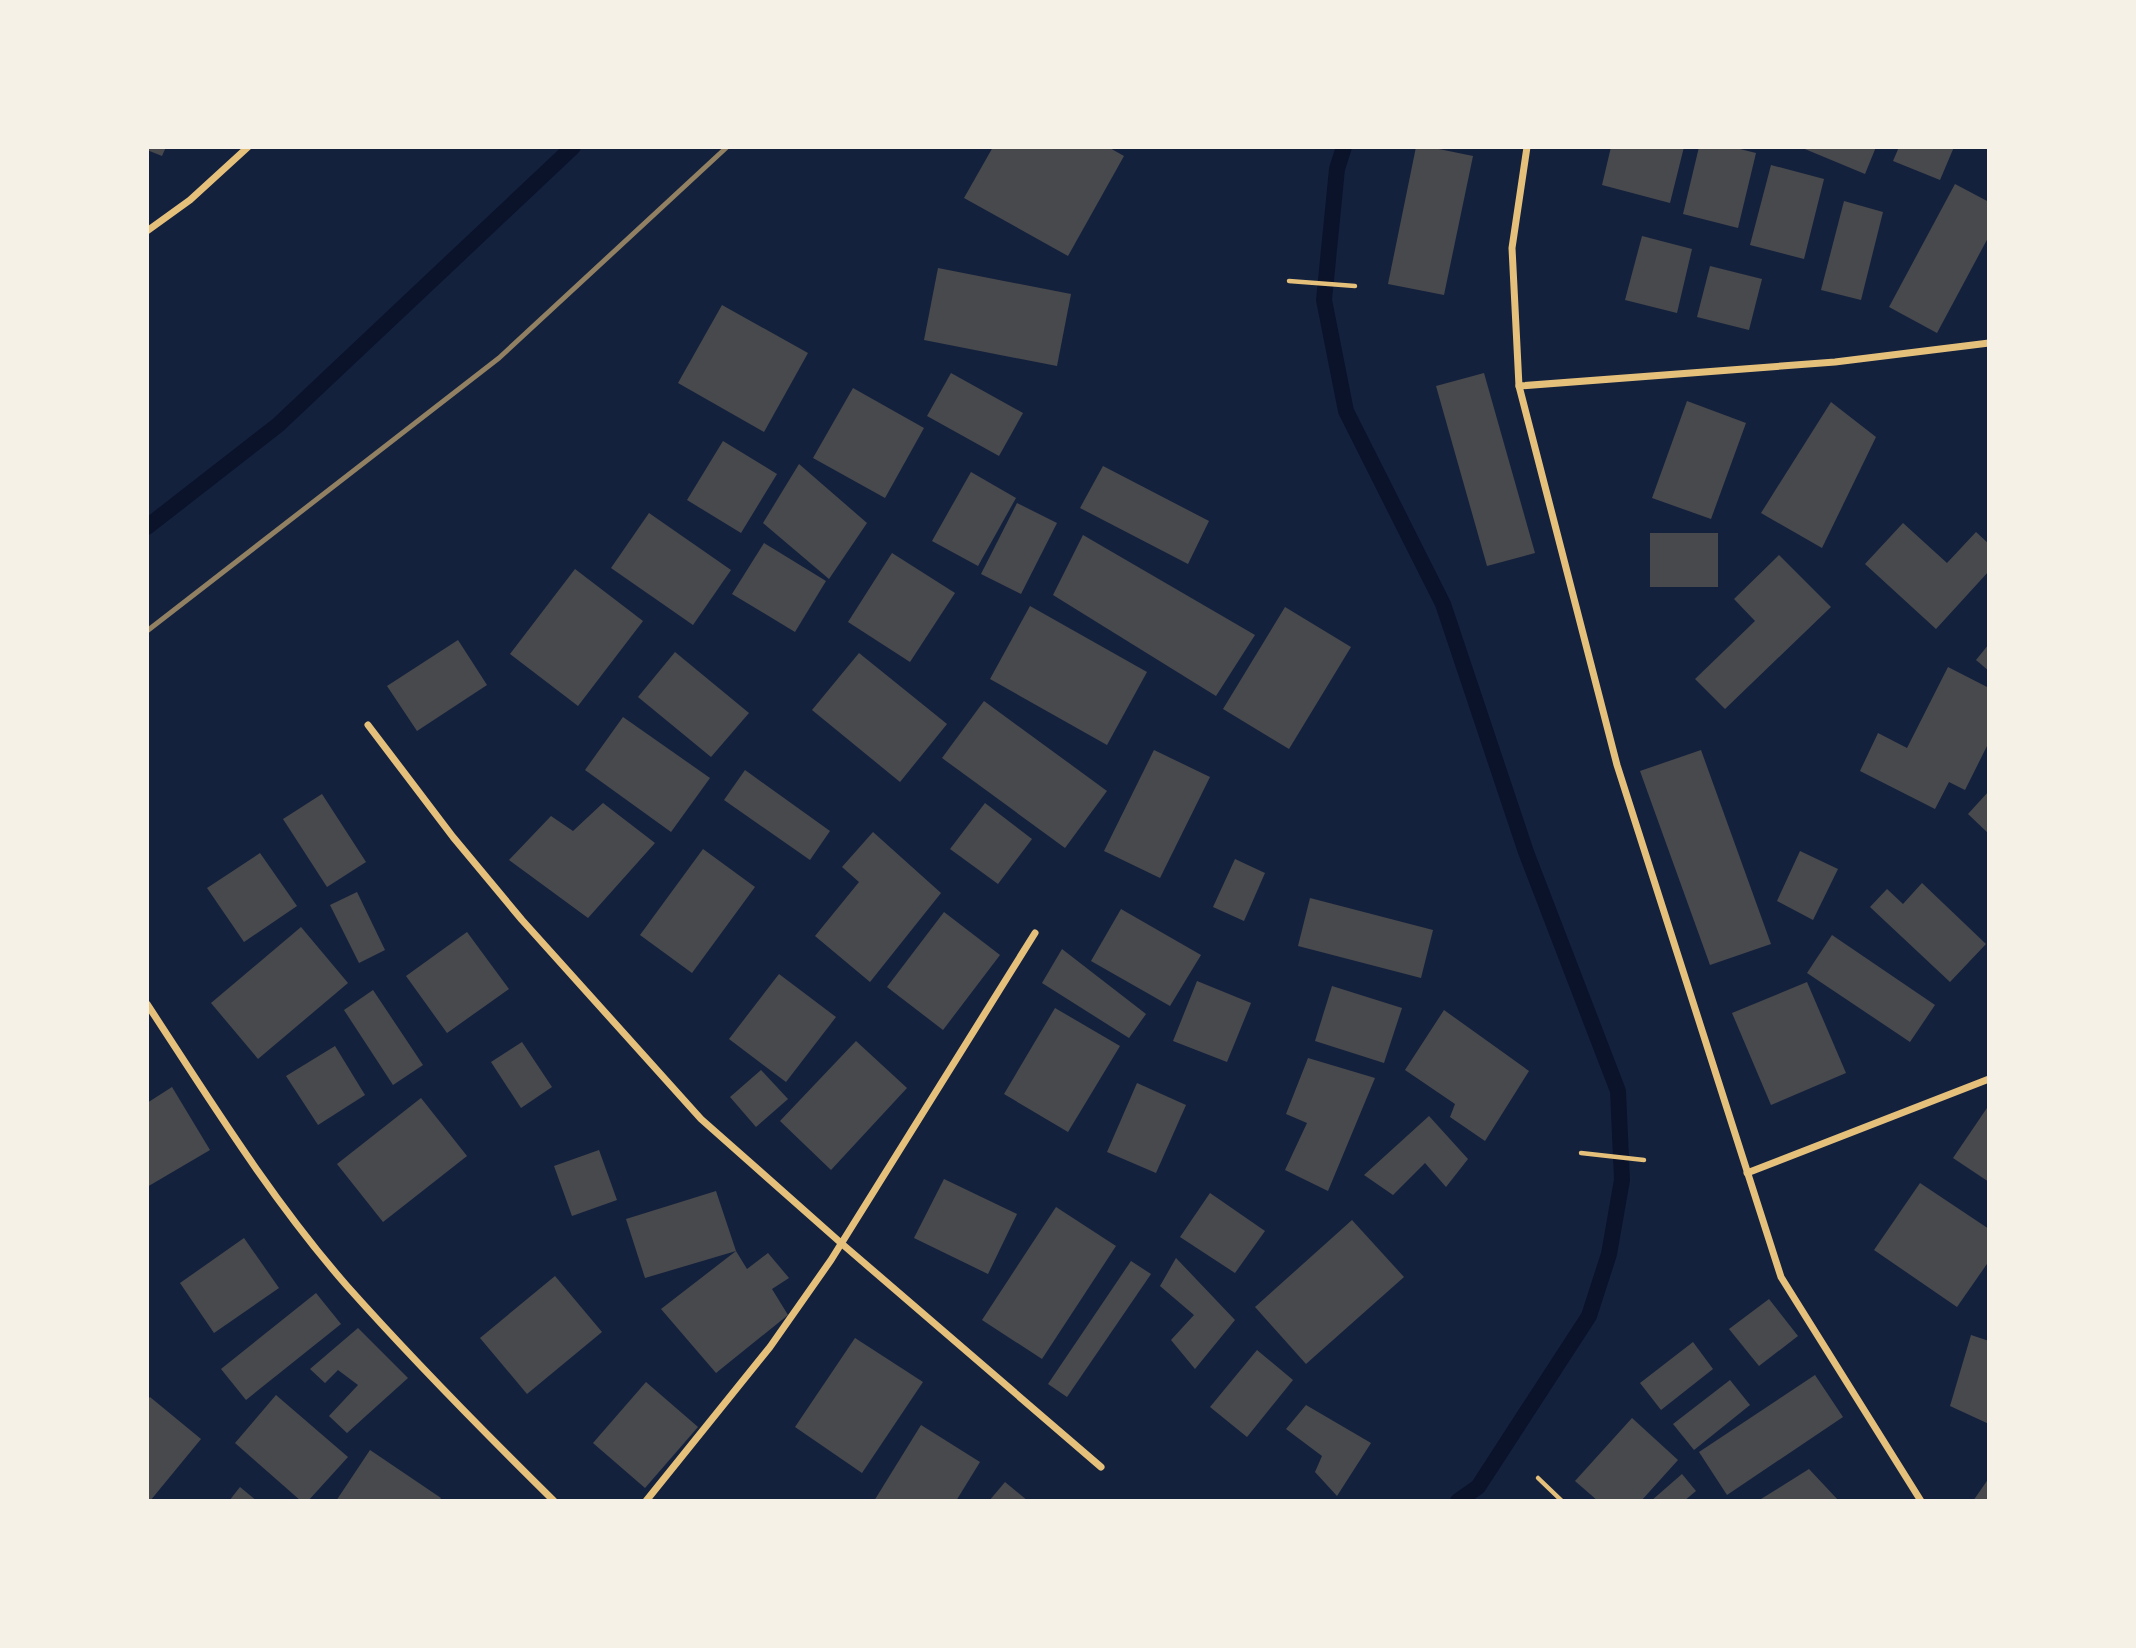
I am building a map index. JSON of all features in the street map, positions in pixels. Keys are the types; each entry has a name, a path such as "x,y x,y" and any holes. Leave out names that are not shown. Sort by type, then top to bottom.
{"street":[{"path":"147,231 190,200 248,147"},
{"path":"1527,147 1512,248 1519,386 1617,765 1781,1277 1922,1501"},
{"path":"1519,386 1835,362 1989,342"},
{"path":"368,724 453,837 522,920 701,1119 841,1244 1101,1467"},
{"path":"646,1501 770,1347 841,1244 1035,933"},
{"path":"147,1004 246,1157 346,1284 461,1409 554,1501"},
{"path":"1747,1172 1989,1079"}],"path":[{"path":"1289,281 1355,286"},
{"path":"1581,1153 1644,1160"},
{"path":"1538,1478 1562,1501"}],"building":[{"path":"147,147 166,147 162,156 147,150"},
{"path":"993,147 1108,147 1124,156 1068,256 964,198"},
{"path":"1416,147 1473,156 1444,295 1388,284"},
{"path":"1611,147 1684,147 1670,203 1602,185"},
{"path":"1699,147 1732,147 1756,153 1738,228 1683,214"},
{"path":"1800,147 1876,147 1865,174"},
{"path":"1899,147 1954,147 1940,180 1893,161"},
{"path":"1771,165 1824,179 1804,259 1750,245"},
{"path":"1955,184 1989,202 1989,236 1937,333 1889,307"},
{"path":"1844,201 1883,212 1861,300 1821,290"},
{"path":"1642,236 1692,249 1677,313 1625,300"},
{"path":"1710,266 1762,279 1749,330 1697,317"},
{"path":"938,268 1071,294 1057,366 924,340"},
{"path":"722,305 808,353 764,432 678,383"},
{"path":"951,373 1023,413 999,456 927,416"},
{"path":"1484,373 1535,553 1487,566 1436,386"},
{"path":"853,388 924,428 885,498 813,458"},
{"path":"1687,401 1746,423 1711,519 1652,498"},
{"path":"1831,402 1876,437 1822,548 1761,513"},
{"path":"723,441 777,474 741,533 687,500"},
{"path":"799,464 867,523 829,579 763,523"},
{"path":"1103,466 1209,521 1188,564 1080,508"},
{"path":"971,472 1016,498 978,566 932,541"},
{"path":"1017,503 1057,523 1021,594 981,574"},
{"path":"649,513 731,570 693,625 611,568"},
{"path":"1903,523 1947,563 1976,532 1989,544 1989,571 1936,629 1865,564"},
{"path":"1650,533 1718,533 1718,587 1650,587"},
{"path":"1083,535 1255,635 1216,696 1053,595"},
{"path":"764,543 826,581 795,632 732,594"},
{"path":"892,553 955,593 910,662 848,622"},
{"path":"1779,555 1831,607 1725,709 1695,679 1755,621 1734,599"},
{"path":"575,569 643,621 578,706 510,654"},
{"path":"1030,606 1147,672 1107,745 990,679"},
{"path":"1285,607 1351,647 1289,749 1223,709"},
{"path":"458,640 487,685 417,731 387,686"},
{"path":"1989,644 1989,671 1976,660"},
{"path":"675,652 749,713 711,757 638,697"},
{"path":"859,653 947,724 900,782 812,710"},
{"path":"1948,667 1989,688 1989,742 1965,790 1949,782 1935,809 1860,771 1878,733 1907,748"},
{"path":"984,701 1107,791 1065,848 942,758"},
{"path":"623,717 710,778 671,832 585,770"},
{"path":"1154,750 1210,777 1160,878 1104,851"},
{"path":"1701,750 1771,944 1710,965 1640,771"},
{"path":"745,770 830,831 810,860 724,800"},
{"path":"1989,791 1989,834 1968,814"},
{"path":"322,794 366,862 327,887 283,819"},
{"path":"603,803 655,843 588,918 509,860 551,816 573,831"},
{"path":"985,803 1032,839 998,884 950,849"},
{"path":"873,832 941,893 870,982 815,936 859,882 842,867"},
{"path":"703,849 755,887 692,973 640,935"},
{"path":"1800,851 1838,869 1813,920 1777,901"},
{"path":"260,853 297,906 244,942 207,888"},
{"path":"1235,859 1265,873 1244,921 1213,907"},
{"path":"1922,883 1986,944 1950,982 1870,907 1887,889 1903,904"},
{"path":"357,892 385,950 359,963 330,905"},
{"path":"1310,898 1433,930 1421,978 1298,946"},
{"path":"1121,909 1201,955 1170,1006 1091,961"},
{"path":"944,912 1000,955 943,1030 887,987"},
{"path":"301,927 348,983 258,1059 211,1003"},
{"path":"467,932 509,989 447,1033 406,976"},
{"path":"1832,935 1935,1005 1910,1042 1807,973"},
{"path":"1062,949 1146,1014 1129,1038 1042,983"},
{"path":"779,974 836,1017 786,1082 729,1039"},
{"path":"1197,981 1251,1003 1227,1062 1173,1041"},
{"path":"1807,982 1846,1073 1771,1105 1732,1013"},
{"path":"1332,986 1402,1008 1384,1063 1315,1041"},
{"path":"373,990 423,1065 393,1085 344,1010"},
{"path":"1055,1008 1120,1046 1068,1132 1004,1094"},
{"path":"1444,1010 1529,1071 1485,1141 1450,1117 1455,1104 1405,1070"},
{"path":"856,1041 907,1088 831,1170 780,1121"},
{"path":"522,1042 552,1087 521,1108 491,1062"},
{"path":"335,1046 365,1095 318,1125 286,1076"},
{"path":"1308,1058 1375,1078 1328,1191 1285,1170 1307,1123 1286,1114"},
{"path":"761,1070 788,1099 756,1127 730,1097"},
{"path":"1137,1083 1186,1105 1156,1173 1107,1152"},
{"path":"172,1087 210,1150 147,1187 147,1103"},
{"path":"421,1098 467,1156 383,1222 337,1164"},
{"path":"1989,1105 1989,1182 1953,1158"},
{"path":"1429,1116 1468,1159 1446,1187 1425,1163 1393,1195 1364,1175"},
{"path":"599,1150 617,1200 572,1216 554,1166"},
{"path":"944,1179 1017,1214 988,1274 914,1238"},
{"path":"1920,1183 1989,1229 1989,1261 1957,1307 1874,1250"},
{"path":"716,1191 736,1251 645,1278 626,1219"},
{"path":"1210,1193 1265,1231 1235,1273 1180,1237"},
{"path":"1056,1207 1116,1246 1042,1359 982,1320"},
{"path":"1352,1220 1404,1277 1306,1364 1255,1307"},
{"path":"244,1238 279,1288 214,1333 180,1283"},
{"path":"736,1251 747,1269 768,1253 789,1278 772,1289 788,1315 716,1373 661,1309"},
{"path":"1176,1258 1235,1320 1195,1369 1171,1340 1194,1315 1160,1286"},
{"path":"1131,1261 1151,1274 1067,1397 1048,1384"},
{"path":"555,1276 602,1332 527,1394 480,1338"},
{"path":"316,1293 341,1324 246,1400 221,1369"},
{"path":"1769,1299 1798,1336 1759,1366 1729,1329"},
{"path":"358,1328 408,1378 347,1433 329,1416 358,1385 338,1370 325,1383 310,1369"},
{"path":"1971,1335 1989,1341 1989,1424 1950,1406"},
{"path":"855,1338 923,1382 862,1473 795,1427"},
{"path":"1693,1342 1713,1369 1661,1410 1640,1383"},
{"path":"1257,1350 1293,1380 1247,1437 1210,1407"},
{"path":"1815,1375 1843,1417 1727,1495 1699,1452"},
{"path":"1730,1380 1750,1405 1694,1450 1673,1424"},
{"path":"646,1382 698,1427 645,1488 593,1443"},
{"path":"276,1395 348,1457 308,1501 301,1501 235,1443"},
{"path":"150,1397 201,1439 150,1501 147,1501 147,1400"},
{"path":"1306,1405 1371,1443 1337,1496 1315,1472 1322,1456 1286,1429"},
{"path":"1632,1418 1678,1460 1641,1501 1598,1501 1575,1481"},
{"path":"921,1425 980,1462 956,1501 874,1501"},
{"path":"370,1450 441,1498 439,1501 336,1501"},
{"path":"1809,1469 1839,1501 1761,1499"},
{"path":"1682,1474 1696,1491 1684,1501 1651,1501"},
{"path":"1989,1478 1989,1501 1973,1501"},
{"path":"1005,1482 1028,1501 989,1501"},
{"path":"240,1487 257,1501 229,1501"}],"waterway":[{"path":"147,527 278,425 573,147"},
{"path":"1344,147 1337,169 1324,300 1346,411 1443,604 1526,852 1618,1091 1622,1180 1609,1254 1589,1316 1478,1487 1458,1501"}],"railway":[{"path":"147,631 499,358 727,147"}]}
